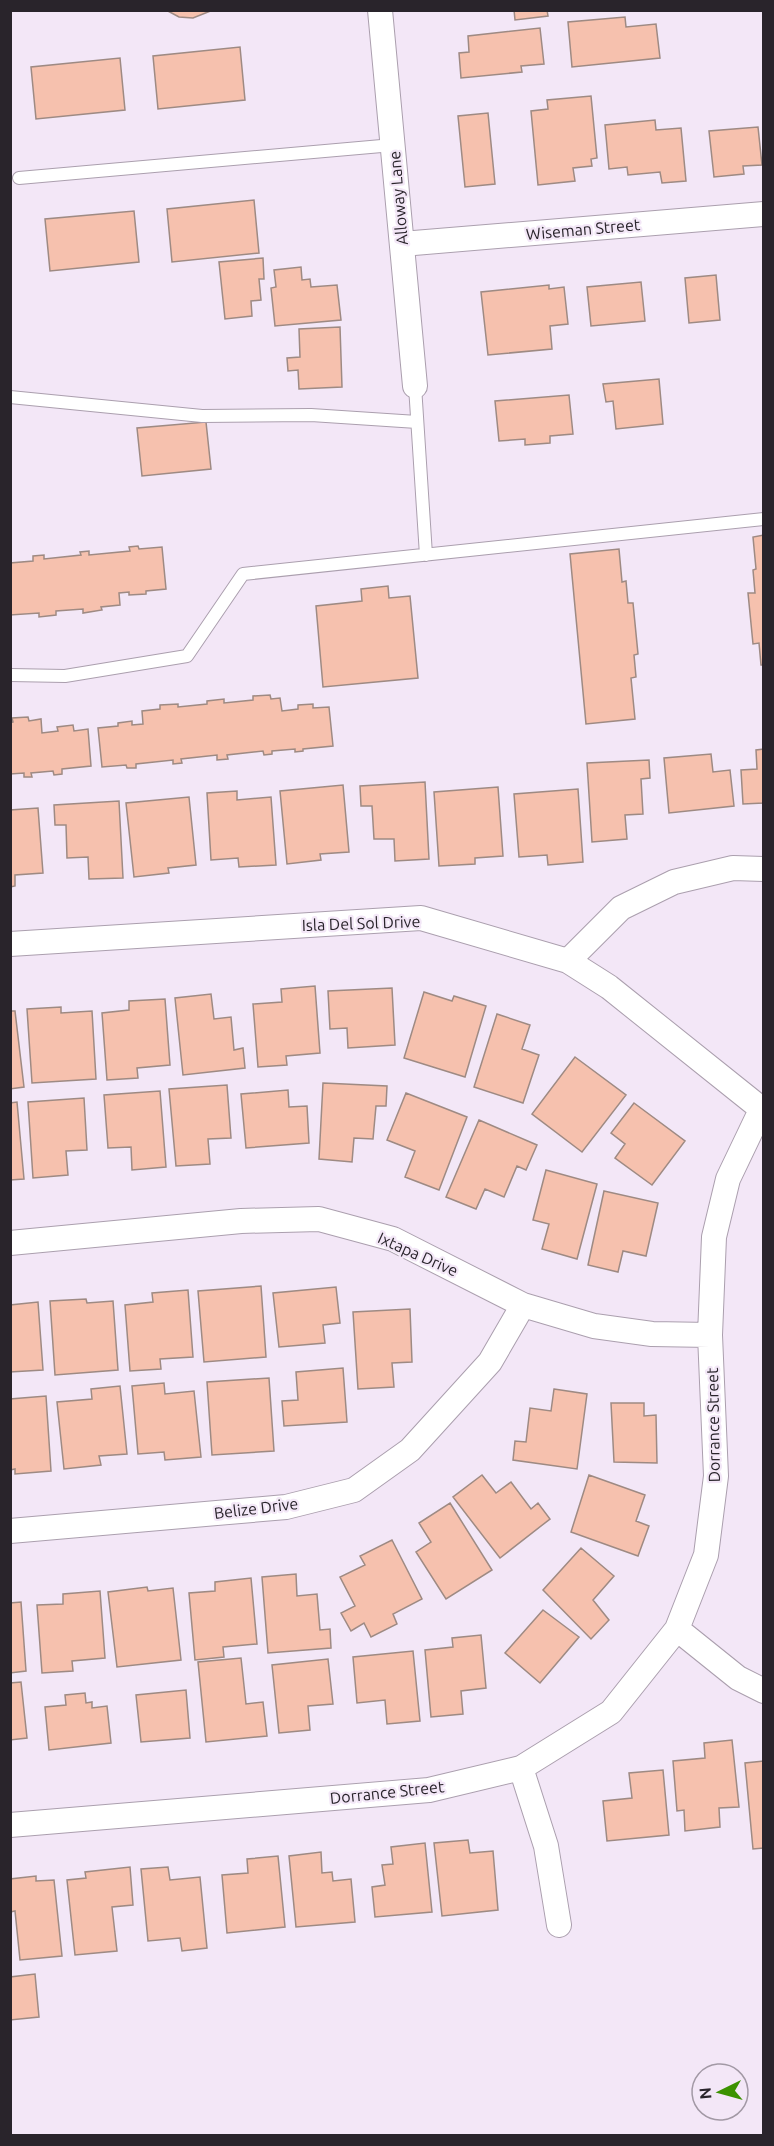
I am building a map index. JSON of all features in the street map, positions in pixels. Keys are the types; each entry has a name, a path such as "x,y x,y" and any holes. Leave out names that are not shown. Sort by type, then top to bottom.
{"street":[{"name":"Alloway Lane","path":"380,10 415,386"},
{"name":"Wiseman Street","path":"402,244 764,214"},
{"path":"568,961 621,908 675,882 733,868 764,869"},
{"name":"Isla Del Sol Drive","path":"10,944 421,918 568,961 609,987 762,1111"},
{"name":"Dorrance Street","path":"10,1825 429,1790 521,1768 611,1712 677,1629 706,1555 716,1476 710,1335 714,1237 728,1179 762,1111"},
{"name":"Ixtapa Drive","path":"10,1243 241,1221 319,1219 393,1239 523,1305 594,1326 652,1334 710,1335"},
{"name":"Belize Drive","path":"10,1531 286,1507 354,1490 410,1450 490,1362 523,1305"},
{"path":"677,1629 738,1678 764,1691"},
{"path":"521,1768 546,1845 559,1926"}],"lane":[{"path":"19,178 393,145"},
{"path":"415,386 426,555"},
{"path":"10,397 202,416 310,415 417,422"},
{"path":"10,675 65,676 187,656 243,574 764,519"}],"building":[{"path":"166,10 213,10 193,18 179,17"},
{"path":"514,10 547,10 548,16 515,20"},
{"path":"625,17 626,27 656,24 660,58 572,67 568,22"},
{"path":"540,28 544,64 521,66 522,72 461,78 459,53 469,52 468,36"},
{"path":"240,47 245,100 158,109 153,56"},
{"path":"120,58 125,110 36,119 31,67"},
{"path":"591,96 597,158 591,159 592,166 573,168 575,181 538,185 531,111 548,109 547,100"},
{"path":"488,113 495,184 465,187 458,116"},
{"path":"655,120 656,130 681,128 686,181 662,183 660,172 628,175 627,167 609,169 605,125"},
{"path":"758,127 762,165 743,166 744,174 714,177 709,131"},
{"path":"254,200 259,253 172,262 167,209"},
{"path":"134,211 139,262 50,271 45,219"},
{"path":"263,258 264,279 259,279 261,300 251,301 252,316 225,319 219,262"},
{"path":"301,267 302,280 310,279 311,287 337,285 341,320 275,326 271,288 276,287 274,270"},
{"path":"716,275 720,320 689,323 685,278"},
{"path":"641,282 645,321 591,326 587,287"},
{"path":"549,285 549,289 564,287 568,324 550,326 552,349 488,355 481,292"},
{"path":"340,327 342,387 299,389 298,370 288,371 287,358 300,357 299,329"},
{"path":"659,379 663,424 616,429 613,401 606,402 603,384"},
{"path":"569,395 573,434 550,436 550,443 525,445 525,439 499,441 495,401"},
{"path":"206,422 211,469 142,476 137,428"},
{"path":"764,535 764,665 761,665 759,643 753,644 748,593 755,593 753,570 756,569 753,537"},
{"path":"138,546 139,549 162,547 166,589 146,591 146,594 119,593 120,605 101,607 102,610 83,613 83,609 56,611 56,615 39,617 39,613 10,615 10,563 33,561 33,556 44,555 44,559 81,555 80,552 89,551 89,555 130,551 129,547"},
{"path":"619,549 622,582 626,581 628,603 633,603 638,654 634,655 636,677 631,678 635,719 586,724 570,554"},
{"path":"388,586 389,598 410,596 418,678 323,687 316,606 362,601 361,589"},
{"path":"270,695 271,699 280,698 282,711 298,709 298,705 313,704 313,708 329,707 333,746 295,752 295,749 272,751 272,754 264,755 263,751 227,755 228,759 217,760 217,755 181,759 182,763 173,764 173,760 136,764 136,768 127,768 126,765 102,767 98,728 118,726 118,723 132,721 132,725 143,724 142,711 160,709 160,705 178,704 178,707 207,704 207,701 224,699 224,703 253,700 253,696"},
{"path":"28,717 29,721 41,719 42,733 58,731 57,727 73,725 74,731 88,729 91,766 62,769 62,774 54,775 53,771 31,773 32,777 24,777 24,773 10,774 10,723 13,722 12,718"},
{"path":"764,749 764,803 743,804 741,770 757,769 756,750"},
{"path":"711,754 713,772 730,770 734,806 669,813 664,758"},
{"path":"649,760 650,778 641,779 643,814 625,815 627,839 592,842 587,763"},
{"path":"425,782 429,859 395,861 394,839 374,839 372,806 361,806 360,786"},
{"path":"343,785 349,852 320,854 321,860 287,864 280,791"},
{"path":"498,787 503,856 475,858 475,864 439,866 434,792"},
{"path":"578,789 583,862 548,865 547,855 519,857 514,794"},
{"path":"237,791 237,800 271,797 276,865 239,867 238,858 211,860 207,793"},
{"path":"189,797 196,865 168,868 169,873 134,877 126,803"},
{"path":"119,801 123,878 89,879 88,857 67,858 66,825 55,825 54,805"},
{"path":"38,808 43,873 15,875 15,886 10,887 10,810"},
{"path":"315,986 320,1053 286,1056 287,1065 258,1067 253,1004 282,1002 281,989"},
{"path":"392,988 395,1045 348,1048 347,1028 330,1029 328,991"},
{"path":"424,992 452,1001 454,996 486,1006 465,1077 404,1058"},
{"path":"211,994 214,1019 231,1017 234,1050 243,1048 245,1068 183,1075 175,998"},
{"path":"165,999 170,1065 137,1068 138,1078 107,1080 102,1013 129,1010 129,1001"},
{"path":"61,1007 61,1013 92,1011 96,1079 32,1083 27,1009"},
{"path":"10,1011 15,1011 24,1087 10,1089"},
{"path":"497,1014 530,1025 522,1049 539,1055 523,1103 474,1087"},
{"path":"575,1057 626,1095 582,1152 532,1114"},
{"path":"323,1083 387,1086 386,1106 376,1106 373,1139 354,1138 352,1162 319,1159"},
{"path":"227,1085 231,1138 208,1139 210,1164 176,1166 169,1089"},
{"path":"288,1090 289,1107 307,1106 309,1143 246,1148 241,1094"},
{"path":"160,1091 166,1167 132,1170 131,1147 108,1148 104,1095"},
{"path":"406,1093 467,1117 439,1190 405,1177 415,1151 387,1140"},
{"path":"84,1098 87,1150 66,1151 68,1175 33,1178 28,1102"},
{"path":"17,1102 24,1179 10,1180 10,1103"},
{"path":"634,1103 685,1141 652,1185 615,1158 625,1144 611,1133"},
{"path":"479,1120 537,1145 526,1170 517,1166 504,1197 485,1189 476,1209 446,1197"},
{"path":"546,1170 597,1184 577,1259 542,1249 549,1224 533,1220"},
{"path":"604,1191 658,1203 646,1256 623,1251 618,1272 588,1265"},
{"path":"261,1286 266,1357 204,1362 198,1291"},
{"path":"336,1287 340,1323 323,1325 325,1343 279,1347 273,1293"},
{"path":"188,1290 193,1357 160,1359 161,1369 130,1371 125,1305 153,1302 152,1293"},
{"path":"86,1299 87,1303 113,1301 118,1370 55,1375 50,1301"},
{"path":"38,1302 43,1370 10,1372 10,1305"},
{"path":"410,1309 412,1362 392,1363 394,1387 358,1389 353,1312"},
{"path":"343,1368 347,1422 284,1426 282,1401 298,1400 296,1372"},
{"path":"269,1378 274,1451 212,1455 207,1382"},
{"path":"164,1383 165,1394 194,1391 201,1457 165,1460 164,1452 138,1454 132,1386"},
{"path":"120,1386 127,1454 99,1456 101,1465 64,1469 57,1402 92,1399 91,1389"},
{"path":"554,1389 587,1394 577,1469 513,1460 515,1441 526,1442 530,1408 551,1411"},
{"path":"46,1396 51,1471 15,1474 15,1469 10,1470 10,1399"},
{"path":"611,1403 644,1403 644,1416 656,1415 657,1463 614,1462"},
{"path":"482,1475 496,1493 511,1482 531,1509 538,1503 550,1519 500,1558 453,1497"},
{"path":"589,1475 645,1495 636,1521 649,1526 638,1556 571,1532"},
{"path":"450,1503 492,1570 446,1599 416,1552 431,1542 419,1523"},
{"path":"392,1540 422,1599 393,1614 397,1624 371,1637 364,1623 351,1631 341,1613 355,1606 340,1577 365,1565 360,1556"},
{"path":"581,1548 614,1576 593,1600 609,1620 591,1639 543,1590"},
{"path":"296,1574 297,1596 317,1594 320,1630 330,1629 331,1648 268,1653 262,1577"},
{"path":"251,1578 257,1644 223,1647 224,1657 195,1660 189,1593 215,1591 215,1582"},
{"path":"147,1587 148,1591 173,1588 181,1660 117,1667 108,1592"},
{"path":"100,1591 105,1658 72,1661 73,1671 42,1673 37,1605 63,1604 63,1594"},
{"path":"21,1602 26,1671 10,1673 10,1603"},
{"path":"543,1610 579,1637 540,1683 505,1653"},
{"path":"481,1635 486,1688 461,1691 463,1714 431,1717 425,1650 453,1647 452,1638"},
{"path":"413,1651 420,1721 387,1724 385,1700 357,1703 353,1657"},
{"path":"241,1658 246,1704 263,1702 267,1736 206,1742 198,1662"},
{"path":"328,1659 333,1704 308,1706 310,1730 279,1733 272,1665"},
{"path":"21,1682 27,1738 10,1740 10,1683"},
{"path":"186,1690 190,1738 141,1742 136,1695"},
{"path":"85,1693 86,1703 92,1702 92,1708 107,1706 111,1743 49,1750 45,1707 66,1705 65,1695"},
{"path":"732,1740 739,1807 719,1808 720,1827 685,1831 684,1810 677,1811 673,1761 705,1758 704,1743"},
{"path":"764,1761 764,1848 753,1849 745,1763"},
{"path":"663,1770 669,1835 607,1841 603,1801 632,1798 629,1773"},
{"path":"468,1840 470,1853 493,1851 498,1910 442,1916 434,1843"},
{"path":"425,1843 432,1912 375,1917 372,1887 385,1885 382,1865 393,1864 391,1847"},
{"path":"321,1852 322,1873 332,1872 333,1881 351,1879 355,1922 296,1927 289,1856"},
{"path":"278,1856 285,1927 227,1933 222,1875 248,1873 247,1859"},
{"path":"130,1867 133,1905 112,1907 117,1951 75,1955 67,1880 86,1878 85,1872"},
{"path":"168,1867 170,1880 200,1877 207,1948 182,1951 180,1938 148,1941 141,1869"},
{"path":"36,1876 36,1881 54,1880 62,1956 20,1960 15,1911 10,1912 10,1879"},
{"path":"35,1974 39,2017 10,2020 10,1977"}]}
